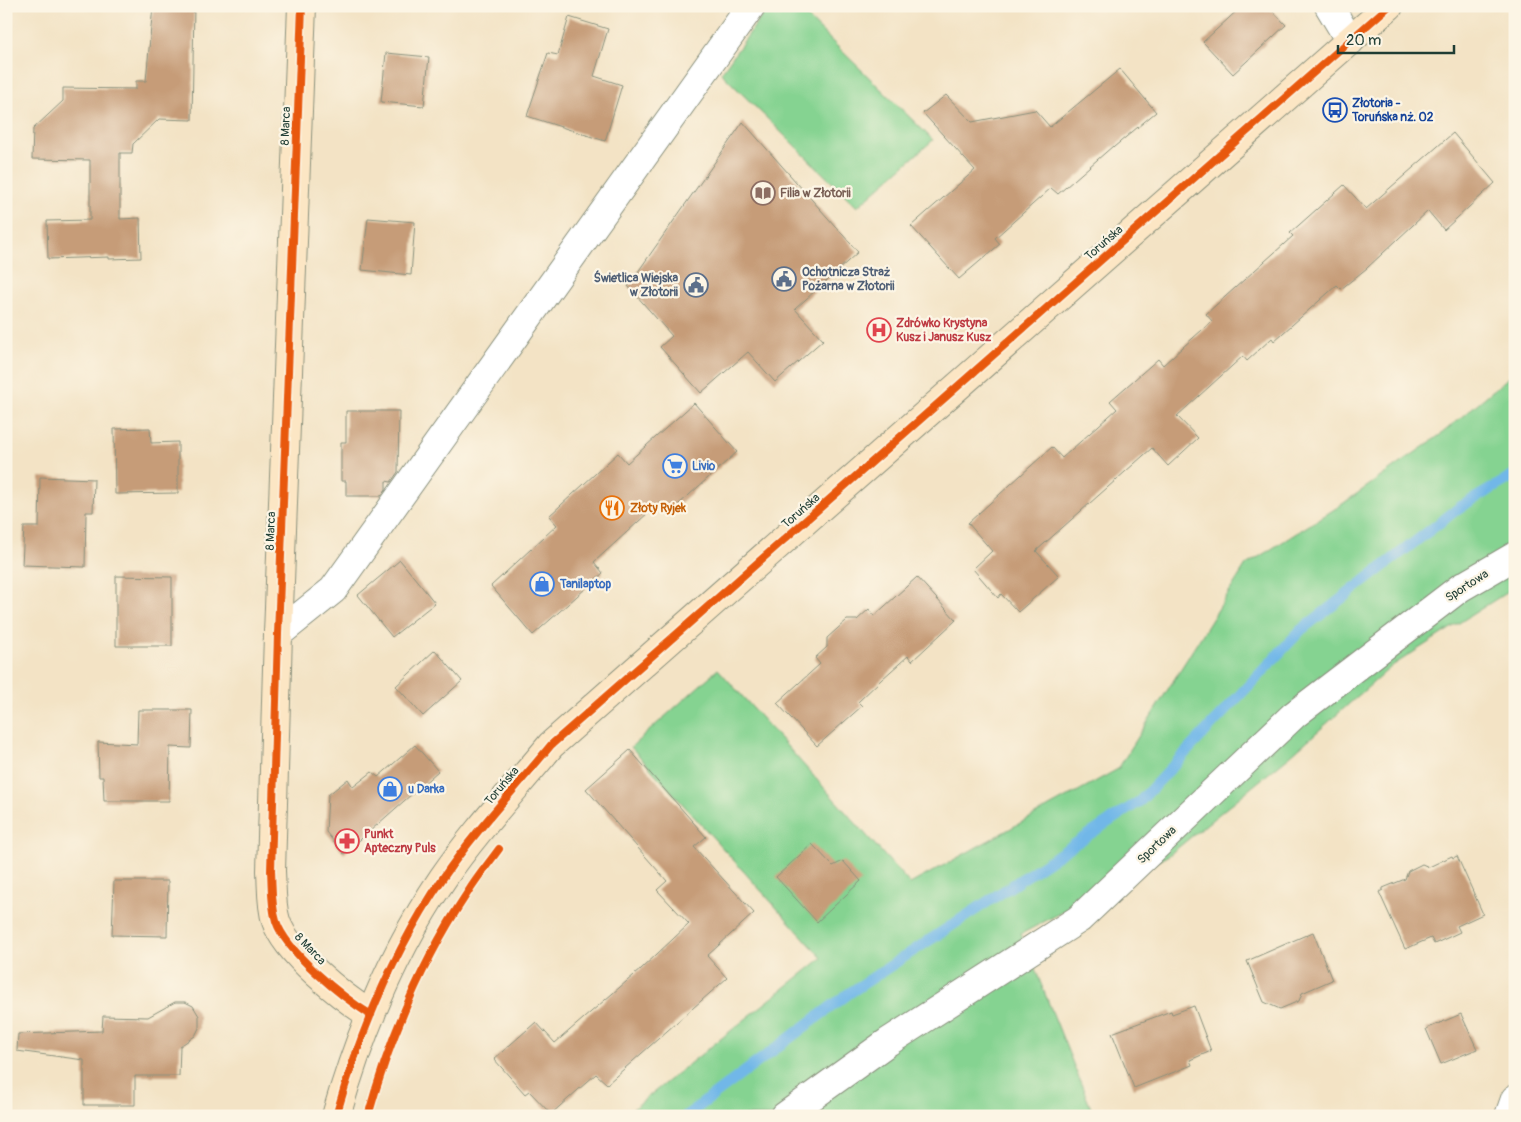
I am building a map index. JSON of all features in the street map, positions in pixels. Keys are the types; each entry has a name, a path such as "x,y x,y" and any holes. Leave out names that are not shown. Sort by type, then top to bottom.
{"main road":[{"name":"8 Marca","path":"302,6 278,634 271,871 272,899 281,934 297,955 354,1005 371,1015"},
{"name":"Toruńska","path":"336,1116 347,1077 398,952 444,877 479,831 551,746 1389,6"}],"street":[{"path":"278,634 334,590 751,6"},
{"path":"1329,6 1350,40"},
{"name":"Sportowa","path":"785,1116 888,1042 1079,919 1294,715 1460,588 1515,556"},
{"path":"1510,1116 1515,1100"}],"green space":[{"path":"769,6 796,6 933,140 857,207 721,73"},
{"path":"1515,372 1515,587 1392,666 1291,755 1169,855 1021,934 1094,1116 624,1116 822,958 631,747 718,669 910,884 1118,769 1246,565 1341,505 1440,435"}],"building":[{"path":"153,6 194,6 192,120 159,119 133,144 132,153 120,153 120,219 140,218 141,258 48,259 47,221 90,220 90,160 32,159 33,129 63,101 63,88 136,89 136,81 146,81"},
{"path":"1242,6 1268,6 1286,25 1233,74 1203,42"},
{"path":"569,17 608,29 594,76 622,85 605,141 527,116 548,53 558,55"},
{"path":"386,53 429,57 424,106 381,102"},
{"path":"1120,69 1156,112 1113,146 1058,194 1051,188 995,238 1000,244 959,279 911,226 975,170 923,113 946,95 972,122 1035,110 1050,127"},
{"path":"743,122 858,252 795,309 823,340 775,382 748,352 701,393 660,347 672,336 628,286"},
{"path":"1453,133 1495,183 1444,230 1428,211 1367,268 1341,289 1337,285 1274,341 1272,338 1247,361 1243,356 1177,416 1198,438 1168,466 1152,448 1036,551 1059,576 1018,612 1001,594 998,598 973,569 992,551 968,523 1052,447 1062,458 1117,409 1110,401 1158,359 1163,365 1212,321 1206,314 1293,236 1290,233 1344,185 1366,209"},
{"path":"368,218 415,222 411,275 362,270"},
{"path":"694,403 737,452 669,513 660,502 594,562 603,573 533,635 491,586 557,525 549,516 618,453 627,463"},
{"path":"346,411 399,411 398,472 391,482 386,481 386,489 381,496 346,496 346,481 341,481 341,442 346,442"},
{"path":"150,428 151,443 178,442 178,493 115,494 114,429"},
{"path":"40,477 94,479 93,512 86,512 85,567 22,565 24,527 39,527"},
{"path":"400,560 435,603 392,637 358,595"},
{"path":"116,576 172,577 172,646 116,646"},
{"path":"917,577 956,620 912,661 908,656 882,679 858,702 862,706 817,746 777,703 820,664 815,658 827,647 827,638 847,620 857,620 869,609 874,616"},
{"path":"435,650 462,681 423,716 396,686"},
{"path":"138,710 192,710 191,748 170,747 169,801 104,801 103,777 99,777 98,742 137,744"},
{"path":"415,745 438,771 344,854 326,832 328,795 348,779 353,787 372,772 378,777"},
{"path":"630,750 706,837 694,847 754,913 707,956 727,978 607,1084 596,1074 551,1114 529,1091 525,1094 494,1059 536,1022 555,1043 641,969 689,924 657,890 667,881 586,789"},
{"path":"812,844 833,866 843,861 861,881 817,922 776,877"},
{"path":"1452,856 1453,858 1457,856 1483,914 1457,926 1460,932 1434,944 1431,938 1405,949 1379,892 1383,888 1405,879 1408,871 1422,864 1429,867"},
{"path":"114,881 168,881 167,936 112,935"},
{"path":"1313,932 1332,980 1302,993 1299,1001 1280,1009 1264,1002 1247,961"},
{"path":"175,1002 185,1002 193,1006 199,1016 199,1028 195,1036 180,1046 179,1076 135,1076 135,1105 84,1105 84,1060 17,1051 18,1034 102,1031 103,1016 148,1017"},
{"path":"1194,1006 1211,1051 1190,1060 1192,1065 1134,1088 1112,1033 1171,1011 1172,1014"},
{"path":"1461,1014 1477,1049 1441,1064 1426,1029"}],"waterway":[{"path":"686,1116 848,994 1140,801 1301,630 1460,507 1515,475"}],"cycle path":[{"path":"302,6 278,634 271,871 272,896 276,921 291,946 331,986 371,1015"},
{"path":"336,1116 345,1085 380,992 425,905 468,844 551,745 1389,6"},
{"path":"368,1116 386,1057 422,972 451,918 499,849"}],"place":[{"name":"Złotoria - Toruńska nż. 02","path":"1335,110"},
{"name":"Filia w Złotorii","path":"763,193"},
{"name":"Ochotnicza Straż Pożarna w Złotorii","path":"784,279"},
{"name":"Świetlica Wiejska w Złotorii","path":"696,285"},
{"name":"Zdrówko Krystyna Kusz i Janusz Kusz","path":"879,330"},
{"name":"Livio","path":"675,466"},
{"name":"Złoty Ryjek","path":"612,508"},
{"name":"Tanilaptop","path":"542,584"},
{"name":"u Darka","path":"390,789"},
{"name":"Punkt Apteczny Puls","path":"347,841"}]}
